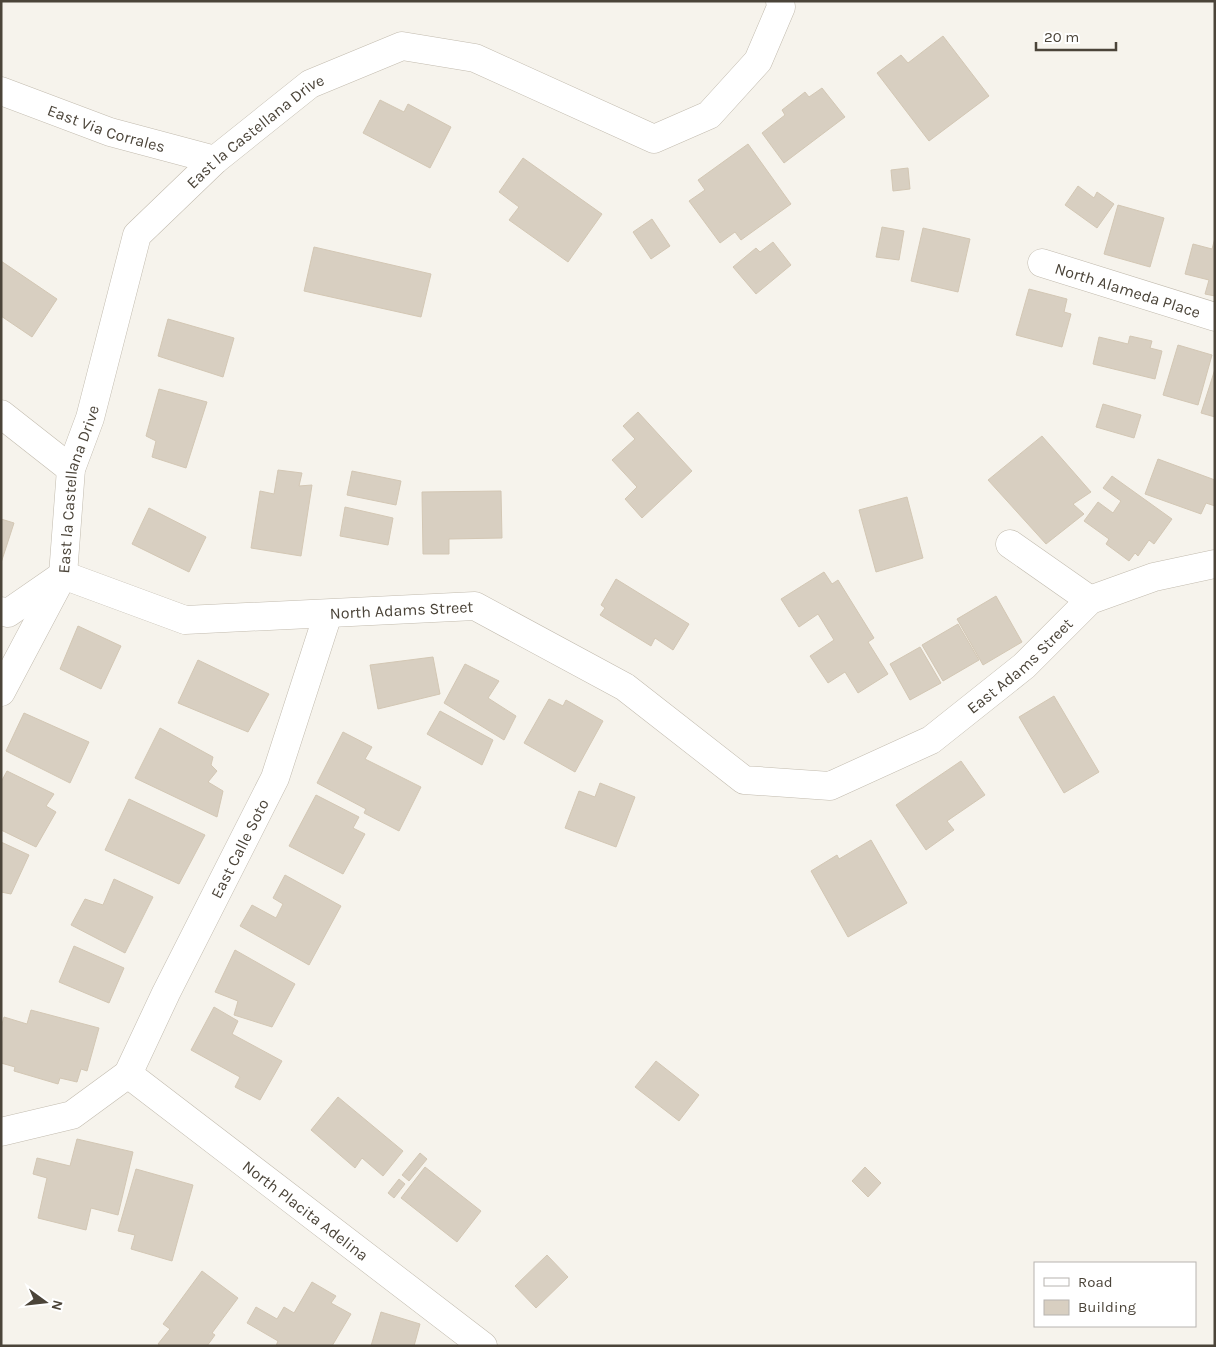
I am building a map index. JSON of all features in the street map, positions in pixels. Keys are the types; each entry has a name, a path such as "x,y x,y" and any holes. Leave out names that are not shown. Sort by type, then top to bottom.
{"street":[{"name":"East la Castellana Drive","path":"1,692 63,575 71,469 90,418 137,235 215,160 310,84 402,46 475,58 654,139 709,116 758,61 781,7 780,1"},
{"name":"East Via Corrales","path":"1,91 110,132 215,160"},
{"name":"North Alameda Place","path":"1042,263 1215,317"},
{"path":"1,414 71,469"},
{"path":"1010,544 1090,600"},
{"name":"East Adams Street","path":"830,786 931,740 1024,666 1090,600 1154,577 1215,564"},
{"path":"1,611 8,612 63,575"},
{"name":"North Adams Street","path":"63,575 185,620 475,606 625,687 744,780 830,786"},
{"name":"East Calle Soto","path":"128,1074 166,993 275,778 328,614"},
{"path":"1,1132 72,1115 128,1074"},
{"name":"North Placita Adelina","path":"128,1074 483,1346"}],"building":[{"path":"943,36 989,96 929,141 877,73 901,55 908,63"},
{"path":"822,88 845,117 784,163 762,133 785,115 782,110 805,92 809,97"},
{"path":"380,100 404,112 408,104 451,127 430,168 363,133"},
{"path":"748,144 791,204 741,240 735,232 720,243 689,201 705,190 698,180"},
{"path":"523,158 602,214 568,262 509,220 519,207 499,192"},
{"path":"908,168 910,189 893,191 891,170"},
{"path":"1078,186 1094,198 1097,192 1114,204 1097,228 1065,205"},
{"path":"1118,205 1164,218 1150,267 1104,254"},
{"path":"652,219 670,246 651,259 633,232"},
{"path":"882,227 904,231 899,260 876,257"},
{"path":"923,228 970,239 958,292 911,281"},
{"path":"1215,238 1215,296 1205,294 1209,280 1185,274 1193,244 1212,249"},
{"path":"773,242 791,265 756,294 733,267 756,248 760,252"},
{"path":"314,247 431,274 421,317 304,291"},
{"path":"1,261 57,299 32,337 1,316"},
{"path":"1029,289 1067,299 1064,312 1071,314 1062,347 1016,335"},
{"path":"168,319 234,338 223,377 158,356"},
{"path":"1130,336 1152,341 1150,348 1162,351 1155,379 1093,364 1099,337 1128,344"},
{"path":"1178,345 1212,355 1198,405 1163,395"},
{"path":"1215,369 1215,417 1201,413"},
{"path":"159,389 207,402 186,468 152,457 156,441 146,436"},
{"path":"1103,404 1141,415 1134,438 1096,427"},
{"path":"638,412 692,471 642,518 625,499 637,487 612,460 635,439 623,426"},
{"path":"1042,436 1091,492 1073,504 1084,514 1046,544 988,480"},
{"path":"1158,459 1215,480 1215,506 1206,503 1201,514 1145,494"},
{"path":"278,470 302,473 299,486 312,485 301,556 251,548 260,491 274,494"},
{"path":"352,471 401,481 396,505 347,495"},
{"path":"1112,476 1172,519 1154,544 1149,540 1138,556 1135,553 1129,561 1106,544 1109,539 1084,521 1098,502 1113,513 1121,501 1103,488"},
{"path":"501,491 502,538 449,539 449,554 423,554 422,492"},
{"path":"907,497 923,558 876,572 859,510"},
{"path":"345,507 393,518 388,545 340,536"},
{"path":"149,508 206,537 189,572 132,544"},
{"path":"1,519 14,523 1,563"},
{"path":"824,572 832,584 838,580 874,638 868,642 888,674 858,693 845,672 828,683 810,656 834,640 818,614 799,627 781,599"},
{"path":"616,579 689,624 673,650 655,638 651,646 600,615 605,608 601,605"},
{"path":"996,596 1022,642 983,665 957,619"},
{"path":"958,624 979,660 943,681 922,645"},
{"path":"78,626 121,646 101,689 60,669"},
{"path":"920,647 941,683 910,700 890,664"},
{"path":"433,657 440,694 378,709 370,665"},
{"path":"198,660 269,694 248,732 178,703"},
{"path":"465,664 499,681 488,698 516,716 504,740 444,703"},
{"path":"1054,696 1099,772 1064,793 1019,717"},
{"path":"549,699 563,706 566,700 603,721 575,772 524,743"},
{"path":"440,711 493,740 482,765 427,734"},
{"path":"24,713 89,742 70,783 6,751"},
{"path":"160,728 213,757 211,765 217,771 208,782 223,791 217,817 135,778"},
{"path":"343,732 372,747 365,759 421,787 399,831 364,813 366,809 317,783"},
{"path":"961,761 985,795 947,821 954,830 926,850 896,805"},
{"path":"7,771 54,794 46,806 56,812 36,847 1,830 1,782"},
{"path":"600,783 635,797 616,847 565,828 579,791 595,797"},
{"path":"316,795 359,817 353,828 365,834 343,874 289,846"},
{"path":"129,799 205,835 179,884 105,850"},
{"path":"871,840 907,903 848,937 811,871 837,855 839,859"},
{"path":"1,842 29,855 11,894 1,892"},
{"path":"285,875 341,906 309,965 240,926 252,905 276,918 283,904 273,898"},
{"path":"114,879 153,897 125,953 71,925 85,899 103,905"},
{"path":"74,946 124,968 109,1003 59,982"},
{"path":"235,950 295,984 272,1027 234,1015 238,1001 215,992"},
{"path":"214,1007 238,1021 232,1034 282,1061 260,1100 235,1087 240,1077 191,1050"},
{"path":"31,1010 99,1028 87,1071 81,1069 77,1082 60,1078 58,1084 14,1071 15,1067 1,1063 1,1028 4,1017 27,1024"},
{"path":"656,1061 699,1095 679,1121 635,1087"},
{"path":"338,1097 403,1151 383,1176 362,1158 355,1168 311,1130"},
{"path":"77,1139 133,1152 118,1215 91,1208 86,1230 38,1218 47,1178 33,1174 37,1158 70,1166"},
{"path":"420,1153 427,1159 409,1181 402,1175"},
{"path":"425,1167 481,1211 457,1242 401,1198"},
{"path":"865,1167 881,1183 868,1197 852,1181"},
{"path":"136,1169 193,1185 172,1261 131,1249 135,1235 118,1231"},
{"path":"399,1179 405,1184 394,1198 388,1193"},
{"path":"547,1255 568,1277 536,1308 515,1286"},
{"path":"202,1271 238,1298 212,1333 215,1335 207,1346 161,1346 158,1344 170,1329 163,1324"},
{"path":"312,1282 336,1296 331,1303 351,1314 332,1346 276,1346 278,1341 247,1323 256,1307 277,1319 284,1307 294,1313"},
{"path":"381,1312 420,1324 414,1346 371,1346"}]}
